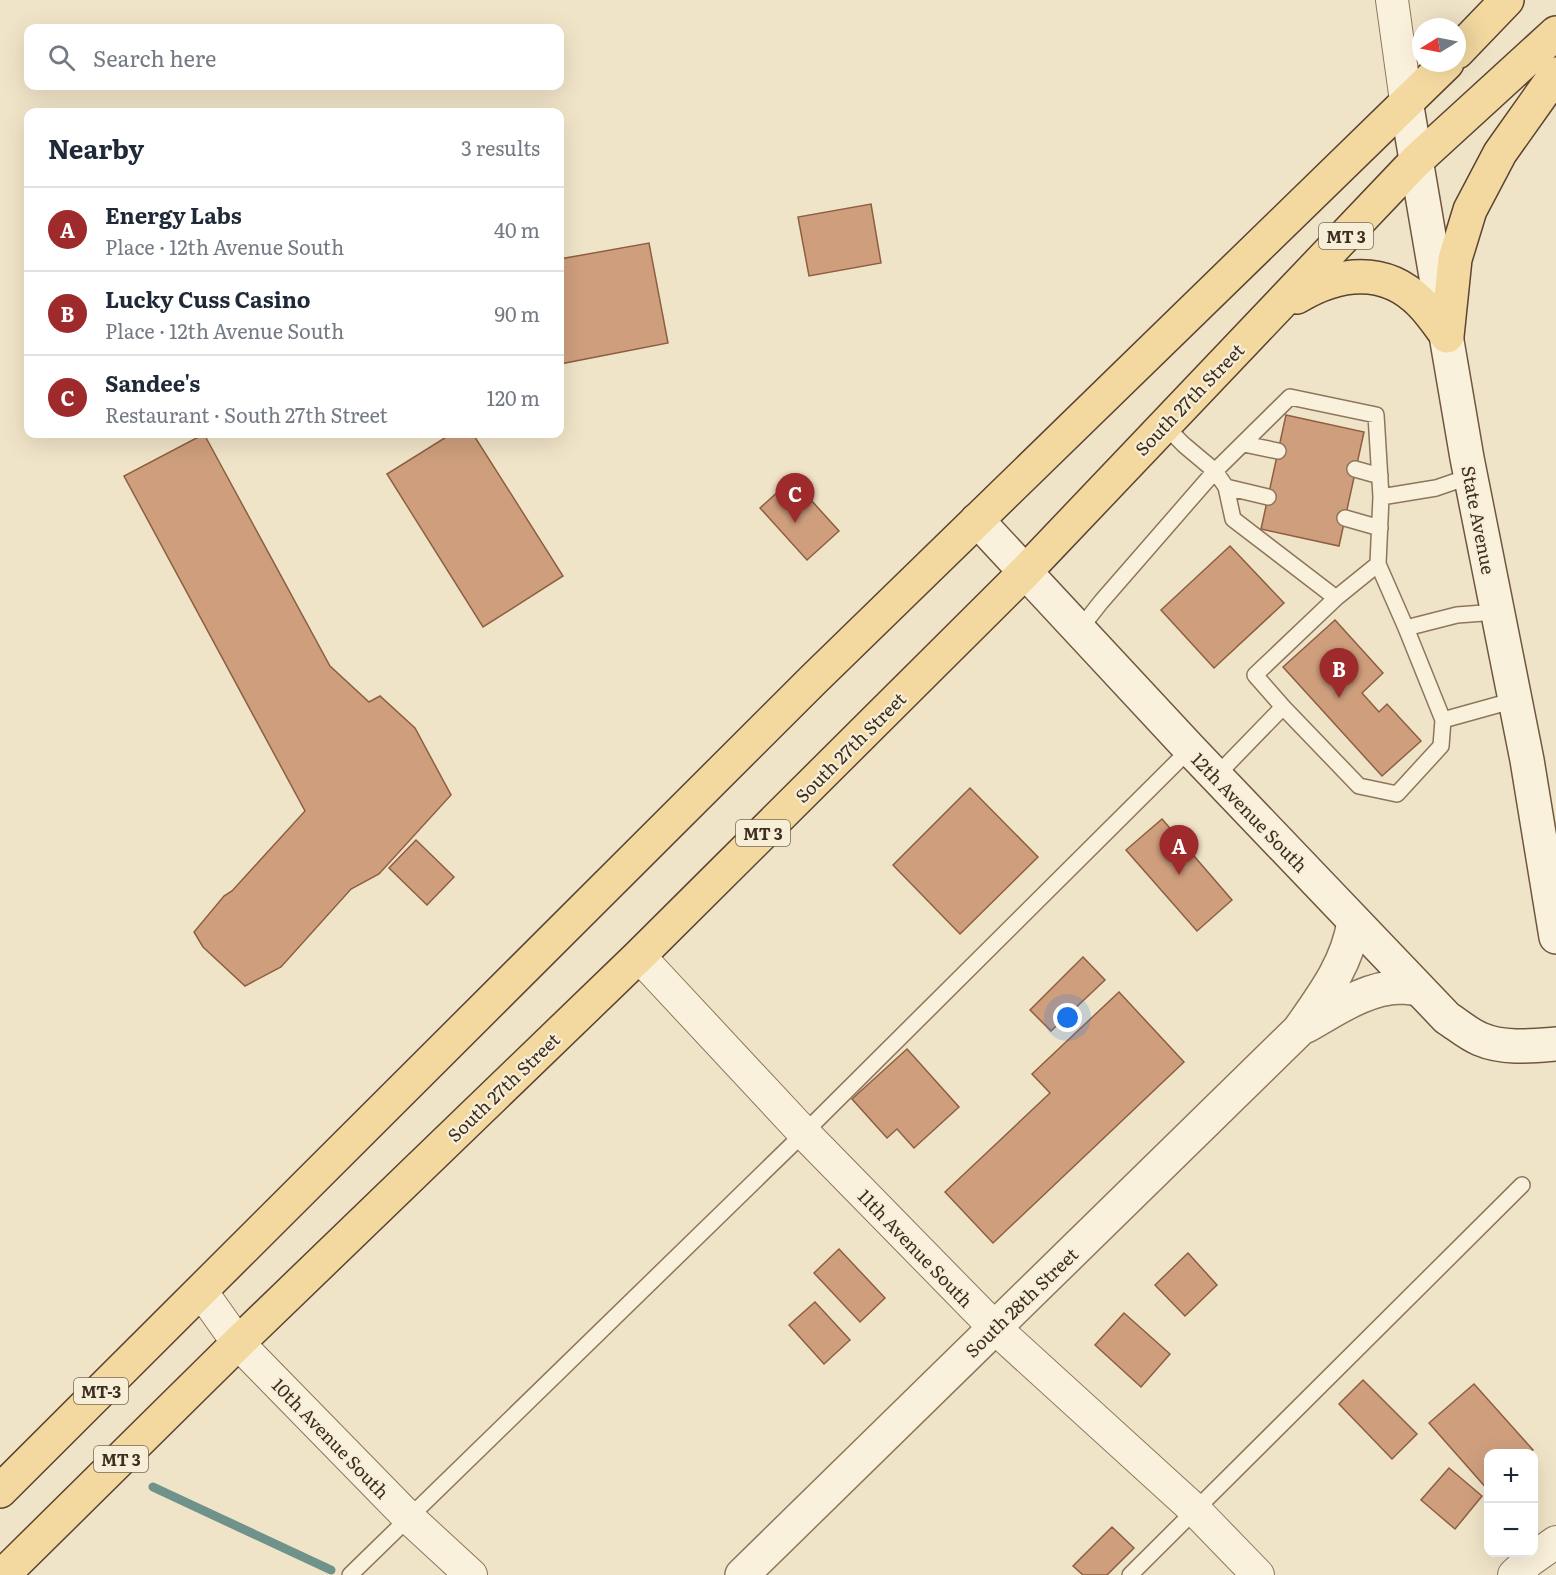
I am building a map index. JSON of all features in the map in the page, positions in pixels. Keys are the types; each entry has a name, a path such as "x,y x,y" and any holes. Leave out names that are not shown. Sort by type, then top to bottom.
{"main road":[{"path":"1466,43 1507,0"},
{"name":"South 27th Street","path":"3,1575 238,1343 639,956 1025,572 1416,162 1556,33"},
{"path":"201,1292 805,688 1437,72"},
{"path":"1447,336 1455,259 1470,210 1500,153 1556,74"},
{"name":"State Avenue","path":"1406,101 1471,476 1527,760 1556,937"},
{"path":"1275,310 1313,287 1332,280 1351,276 1368,276 1402,288 1420,302 1447,336"},
{"name":"12th Avenue South","path":"977,520 1190,749 1447,1018 1478,1038 1490,1042 1529,1046 1556,1044"},
{"name":"South 28th Street","path":"742,1575 1299,1030 1333,980 1348,947 1354,921"},
{"name":"South 28th Street","path":"1299,1030 1357,997 1382,989 1401,987 1419,989"},
{"name":"MT-3","path":"0,1491 201,1292"}],"street":[{"path":"1392,0 1406,101"},
{"name":"11th Avenue South","path":"639,956 804,1133 995,1328 1196,1511 1258,1575"},
{"name":"10th Avenue South","path":"201,1292 238,1343 408,1517 471,1575"},
{"path":"1514,1575 1556,1542"}],"lane":[{"path":"1079,630 1215,471 1290,397 1376,415 1381,497 1378,564 1443,720 1441,746 1397,794 1359,786 1255,675 1335,598 1378,564"},
{"path":"1164,425 1215,471 1226,487 1233,519 1335,598"},
{"path":"1244,444 1278,451"},
{"path":"1355,469 1380,476"},
{"path":"1381,497 1436,488 1471,476"},
{"path":"1226,487 1268,497"},
{"path":"1345,518 1380,528"},
{"path":"1406,628 1457,615 1497,612"},
{"path":"1443,720 1515,700"},
{"path":"1216,776 1283,707"},
{"path":"350,1575 804,1133 1190,749"},
{"path":"1130,1575 1522,1185"}],"building":[{"path":"871,204 881,263 809,276 798,217"},
{"path":"649,243 668,343 564,363 564,258"},
{"path":"1286,415 1364,432 1339,546 1261,529"},
{"path":"196,438 206,438 330,666 369,702 380,696 415,728 451,795 379,874 351,889 281,967 245,986 203,947 194,932 224,896 232,891 305,811 124,476"},
{"path":"445,438 476,438 563,576 483,627 387,474"},
{"path":"792,479 839,531 807,560 760,508"},
{"path":"1230,546 1284,603 1214,668 1161,610"},
{"path":"1335,620 1383,673 1362,693 1379,712 1387,704 1421,741 1382,776 1283,667"},
{"path":"970,788 1038,857 960,934 893,865"},
{"path":"1162,819 1232,900 1197,931 1126,850"},
{"path":"416,840 454,877 427,905 389,868"},
{"path":"1083,957 1105,980 1051,1031 1030,1010"},
{"path":"1119,992 1184,1062 993,1243 945,1192 1050,1093 1032,1074"},
{"path":"907,1049 959,1107 914,1148 897,1129 887,1138 852,1099"},
{"path":"839,1249 885,1298 860,1322 814,1273"},
{"path":"1188,1253 1217,1285 1185,1316 1155,1285"},
{"path":"815,1302 850,1340 824,1364 789,1325"},
{"path":"1124,1313 1170,1354 1141,1387 1095,1345"},
{"path":"1363,1380 1417,1434 1392,1459 1339,1404"},
{"path":"1474,1384 1532,1449 1484,1449 1484,1485 1429,1423"},
{"path":"1449,1468 1482,1496 1455,1529 1421,1500"},
{"path":"1112,1527 1134,1548 1107,1575 1083,1575 1073,1566"}],"waterway":[{"path":"153,1487 331,1570"}],"place":[{"name":"Sandee's","path":"795,523"},
{"name":"Lucky Cuss Casino","path":"1339,698"},
{"name":"Energy Labs","path":"1179,875"}]}
